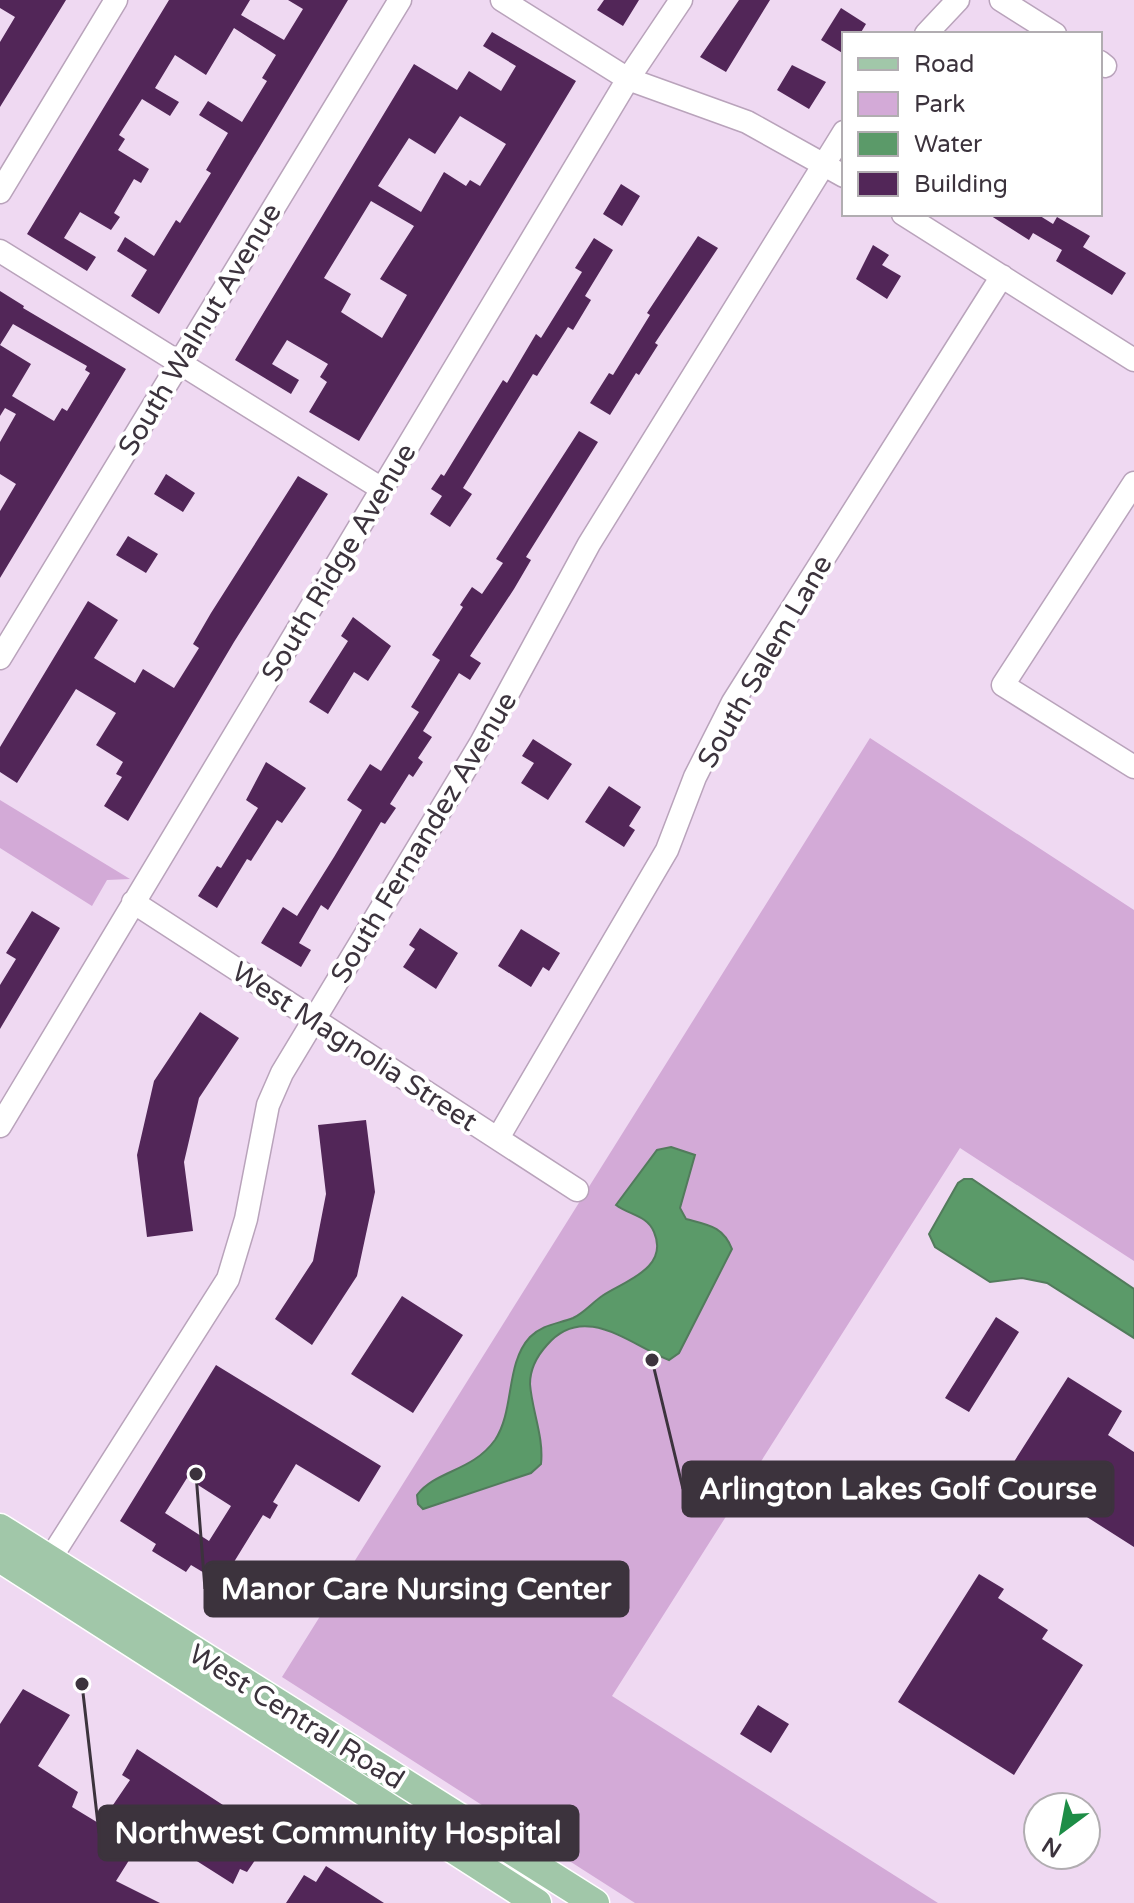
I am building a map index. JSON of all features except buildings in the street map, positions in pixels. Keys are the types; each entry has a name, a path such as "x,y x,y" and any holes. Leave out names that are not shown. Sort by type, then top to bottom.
{"main road":[{"name":"West Central Road","path":"0,1528 595,1903"},
{"name":"West Central Road","path":"0,1558 537,1903"}],"street":[{"path":"0,192 116,0"},
{"name":"South Walnut Avenue","path":"0,658 400,0"},
{"path":"502,0 628,79 747,122 842,175"},
{"name":"South Ridge Avenue","path":"0,1126 628,79 681,0"},
{"path":"928,32 958,0"},
{"path":"1001,0 1052,32"},
{"name":"South Fernandez Avenue","path":"50,1559 199,1319 212,1308 228,1279 246,1219 268,1105 282,1073 481,743 589,544 842,135"},
{"path":"906,216 1134,360"},
{"path":"0,251 382,489"},
{"name":"South Salem Lane","path":"498,1138 667,850 695,777 733,702 1002,276"},
{"path":"1134,483 1003,685 1134,767"},
{"name":"West Magnolia Street","path":"133,902 577,1190"}],"green space":[{"path":"870,738 1134,910 1134,1261 960,1148 612,1696 938,1903 635,1903 282,1677"},
{"path":"0,800 130,879 107,880 92,906 0,848"}],"water":[{"path":"671,1147 695,1155 680,1208 686,1219 719,1231 732,1249 679,1353 669,1360 607,1330 591,1327 576,1327 561,1333 540,1354 530,1378 541,1444 541,1464 531,1473 423,1509 418,1504 417,1495 425,1487 476,1459 495,1440 505,1415 517,1360 530,1337 545,1327 577,1316 650,1265 657,1245 651,1226 616,1205 657,1150"},
{"path":"972,1179 1134,1289 1134,1338 1047,1283 1022,1278 990,1282 935,1247 929,1234 958,1183"}],"place":[{"name":"Arlington Lakes Golf Course","path":"652,1360"},
{"name":"Manor Care Nursing Center","path":"196,1474"},
{"name":"Northwest Community Hospital","path":"82,1684"}]}
